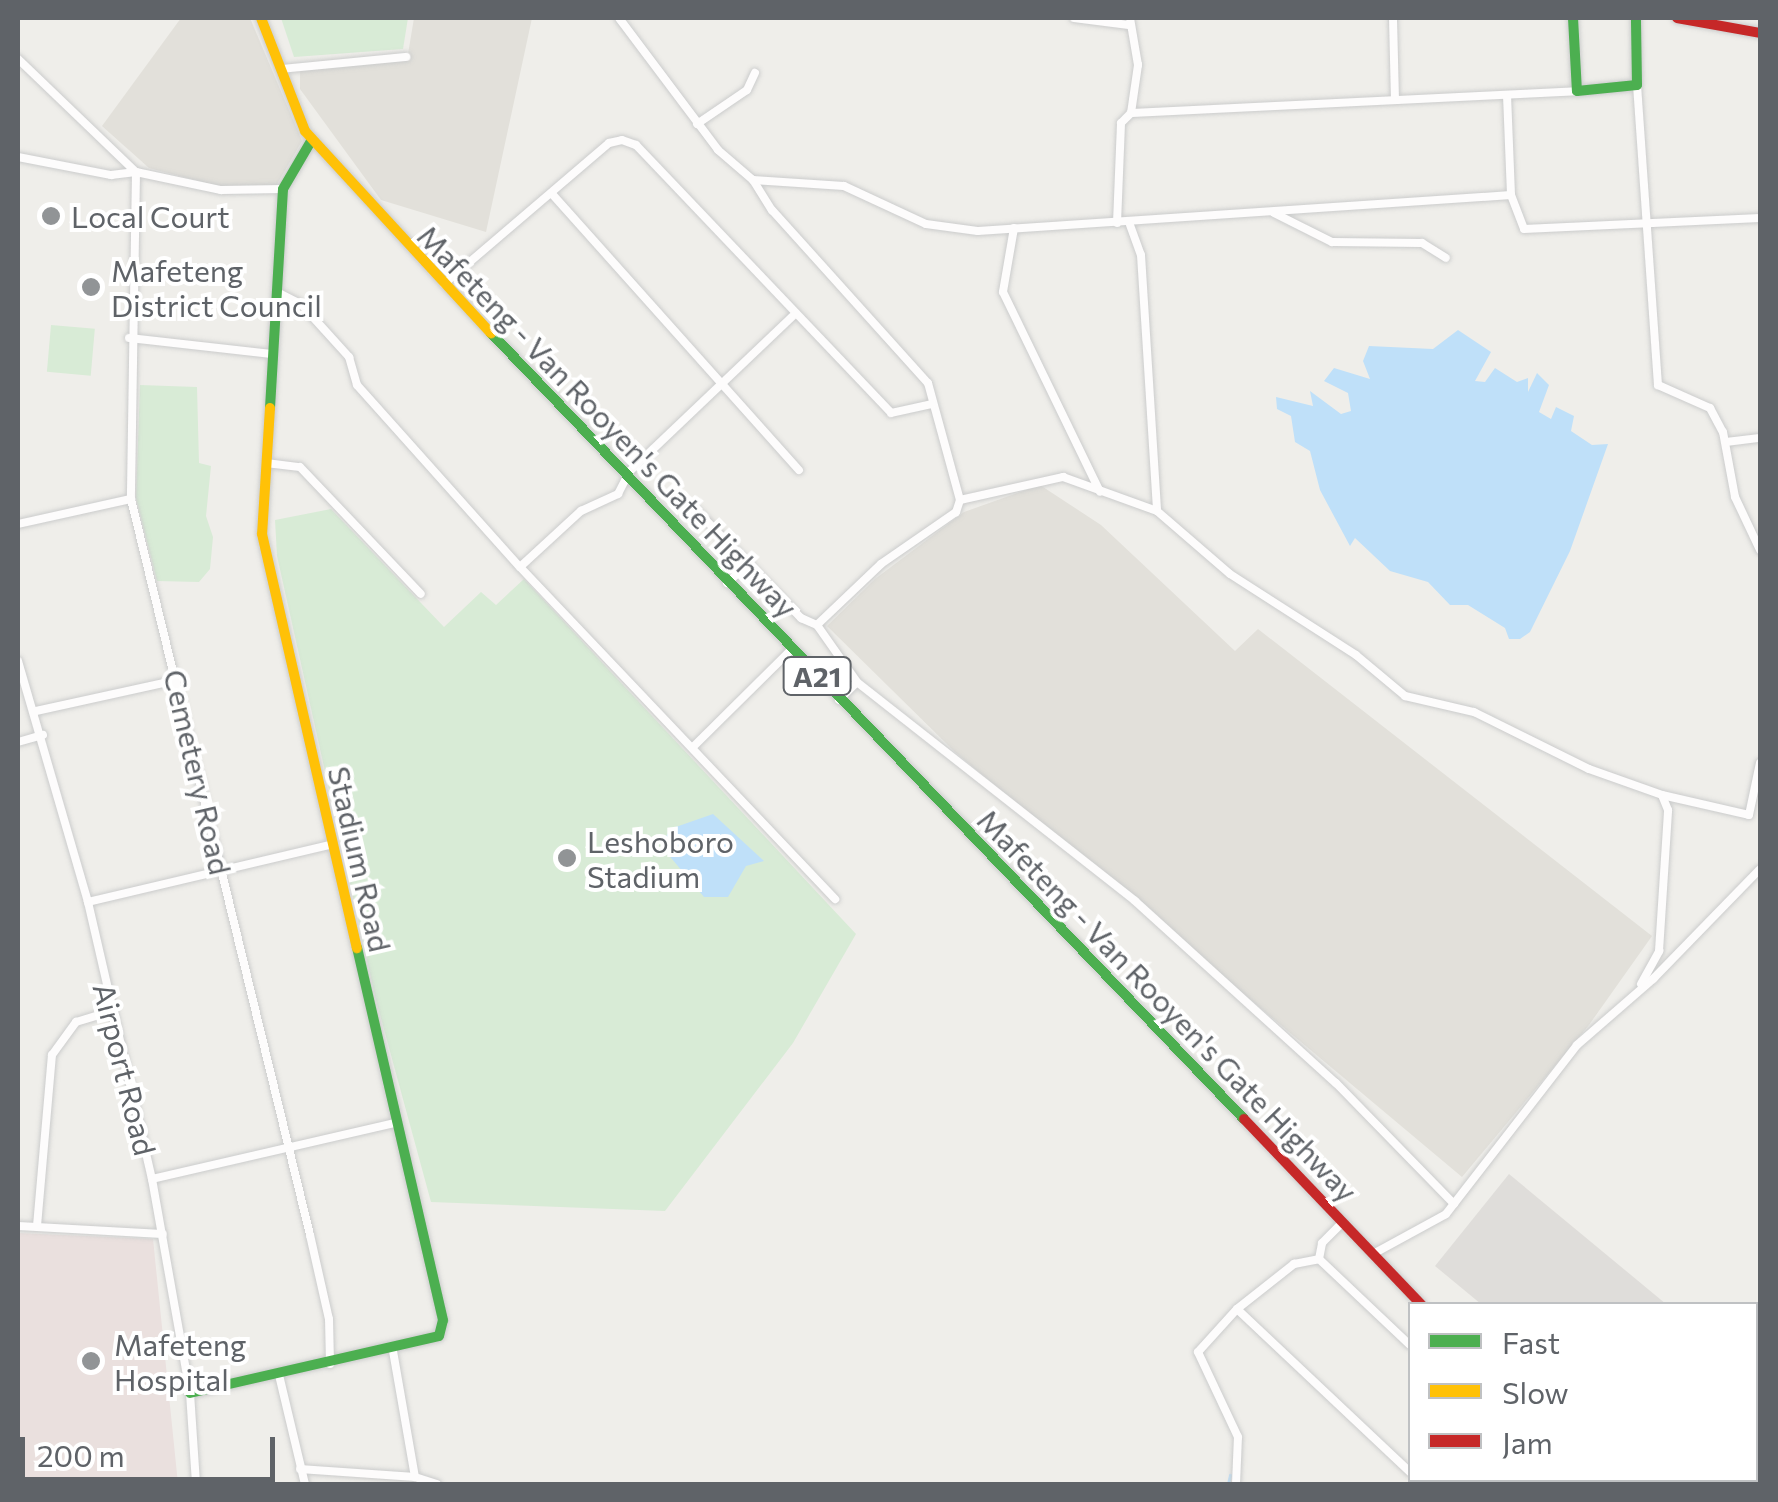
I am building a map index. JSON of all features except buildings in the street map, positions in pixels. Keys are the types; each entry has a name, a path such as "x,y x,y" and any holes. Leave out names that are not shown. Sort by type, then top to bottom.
{"street":[{"name":"Mafeteng - Van Rooyen's Gate Highway","path":"262,18 279,69 311,141 444,284 629,472 839,700 1419,1302"},
{"path":"618,18 697,124 754,180 772,210 928,384 960,500 956,512 882,564 818,625"},
{"path":"1074,18 1130,21 1138,65 1130,113 1121,123 1117,223"},
{"path":"1393,18 1395,100"},
{"path":"1573,18 1577,91"},
{"path":"1636,18 1658,385 1710,408 1726,442 1735,496 1760,550"},
{"path":"1677,18 1760,33"},
{"path":"279,69 406,57"},
{"path":"18,59 136,172"},
{"path":"697,124 747,90 755,73"},
{"path":"1130,113 1638,85"},
{"path":"1507,95 1511,195 1524,230 1648,219 1760,218"},
{"name":"Stadium Road","path":"190,1393 394,1350 439,1336 443,1320 330,845 262,534 263,463 283,189 311,141"},
{"path":"444,284 609,143 636,145 793,316 891,413 932,404"},
{"path":"18,157 111,175 136,172 221,190 283,189"},
{"name":"Cemetery Road","path":"136,172 129,338 131,499 329,1319 330,1364"},
{"path":"754,180 844,186 948,230 1130,224 1511,195"},
{"path":"552,195 799,470"},
{"path":"1265,211 1332,242 1422,242 1446,258"},
{"path":"1130,224 1141,254 1157,510"},
{"path":"1014,228 1003,292 1100,492"},
{"path":"277,292 301,304 349,357 358,385 520,567 836,899"},
{"path":"520,567 581,511 618,494 629,472 793,316"},
{"path":"129,338 272,354"},
{"path":"1726,442 1760,438"},
{"path":"263,463 300,467 421,594"},
{"path":"960,500 1063,477 1157,510 1230,574 1406,696 1474,712 1589,768 1662,795 1749,815 1760,763"},
{"path":"18,524 131,499"},
{"path":"696,510 802,618 818,625 857,682 1185,944 1454,1204"},
{"path":"728,583 749,564"},
{"path":"694,746 792,649"},
{"name":"Airport Road","path":"18,661 36,711 88,902 108,1012 152,1179 190,1393 196,1484"},
{"path":"36,711 177,680"},
{"path":"839,700 857,682"},
{"path":"18,742 42,736"},
{"path":"1640,986 1659,951 1668,810 1662,795"},
{"path":"88,902 330,845"},
{"path":"1374,1254 1454,1204 1577,1045 1760,869"},
{"path":"37,1226 52,1055 60,1034 76,1022 108,1012"},
{"path":"152,1179 289,1151 395,1122"},
{"path":"1318,1259 1330,1231 1342,1223"},
{"path":"18,1226 163,1234"},
{"path":"1236,1484 1238,1438 1198,1357 1237,1309 1294,1264 1318,1259"},
{"path":"1318,1259 1408,1342"},
{"path":"1237,1309 1408,1470"},
{"path":"394,1350 415,1476"},
{"path":"279,1375 305,1484"},
{"path":"300,1469 415,1476 437,1484"}],"shaded area":[{"path":"181,18 250,18 302,141 276,186 218,186 149,168 102,126"},
{"path":"414,18 532,18 486,232 381,200 300,89 300,70 407,60"},
{"path":"1040,485 1101,525 1235,651 1258,629 1652,936 1589,1025 1462,1177 955,752 827,626 875,579 964,512"},
{"path":"1509,1174 1664,1302 1479,1302 1435,1266"},
{"name":"Mafeteng Hospital","path":"18,1233 153,1239 178,1484 18,1484"}],"green space":[{"path":"281,18 408,18 403,49 294,57"},
{"path":"51,325 95,329 91,376 47,372"},
{"path":"140,385 197,387 199,463 211,466 206,516 213,537 210,569 199,582 157,581 136,498"},
{"name":"Leshoboro Stadium","path":"331,509 444,627 481,592 496,605 524,579 856,934 793,1043 665,1211 431,1202 376,1000 277,556 275,520"}],"water":[{"path":"1458,330 1491,352 1475,381 1485,382 1495,368 1517,382 1528,378 1528,392 1537,373 1549,385 1539,412 1551,419 1556,407 1574,416 1571,431 1592,445 1608,444 1570,551 1530,632 1520,639 1509,639 1505,628 1468,605 1450,605 1428,582 1390,571 1355,538 1350,546 1320,490 1310,451 1295,442 1291,416 1277,409 1276,397 1313,406 1310,391 1341,414 1351,411 1348,393 1324,381 1334,368 1370,379 1363,361 1369,346 1433,349"},
{"path":"713,814 764,861 746,866 728,897 704,897 661,846 670,829"}],"waterway":[{"path":"1228,1484 1230,1475"}],"traffic: fast":[{"path":"1573,18 1577,91 1637,85 1636,18"},
{"path":"270,408 283,189 311,141"},
{"path":"491,333 1244,1119"},
{"path":"190,1393 439,1336 443,1320 357,948"}],"traffic: slow":[{"path":"261,18 305,131 491,333"},
{"path":"270,408 262,534 357,948"}],"traffic: jam":[{"path":"1677,18 1760,33"},
{"path":"1244,1119 1419,1302"}],"place":[{"name":"Local Court","path":"51,216"},
{"name":"Mafeteng District Council","path":"91,287"},
{"name":"Leshoboro Stadium","path":"567,858"},
{"name":"Mafeteng Hospital","path":"91,1361"}]}
